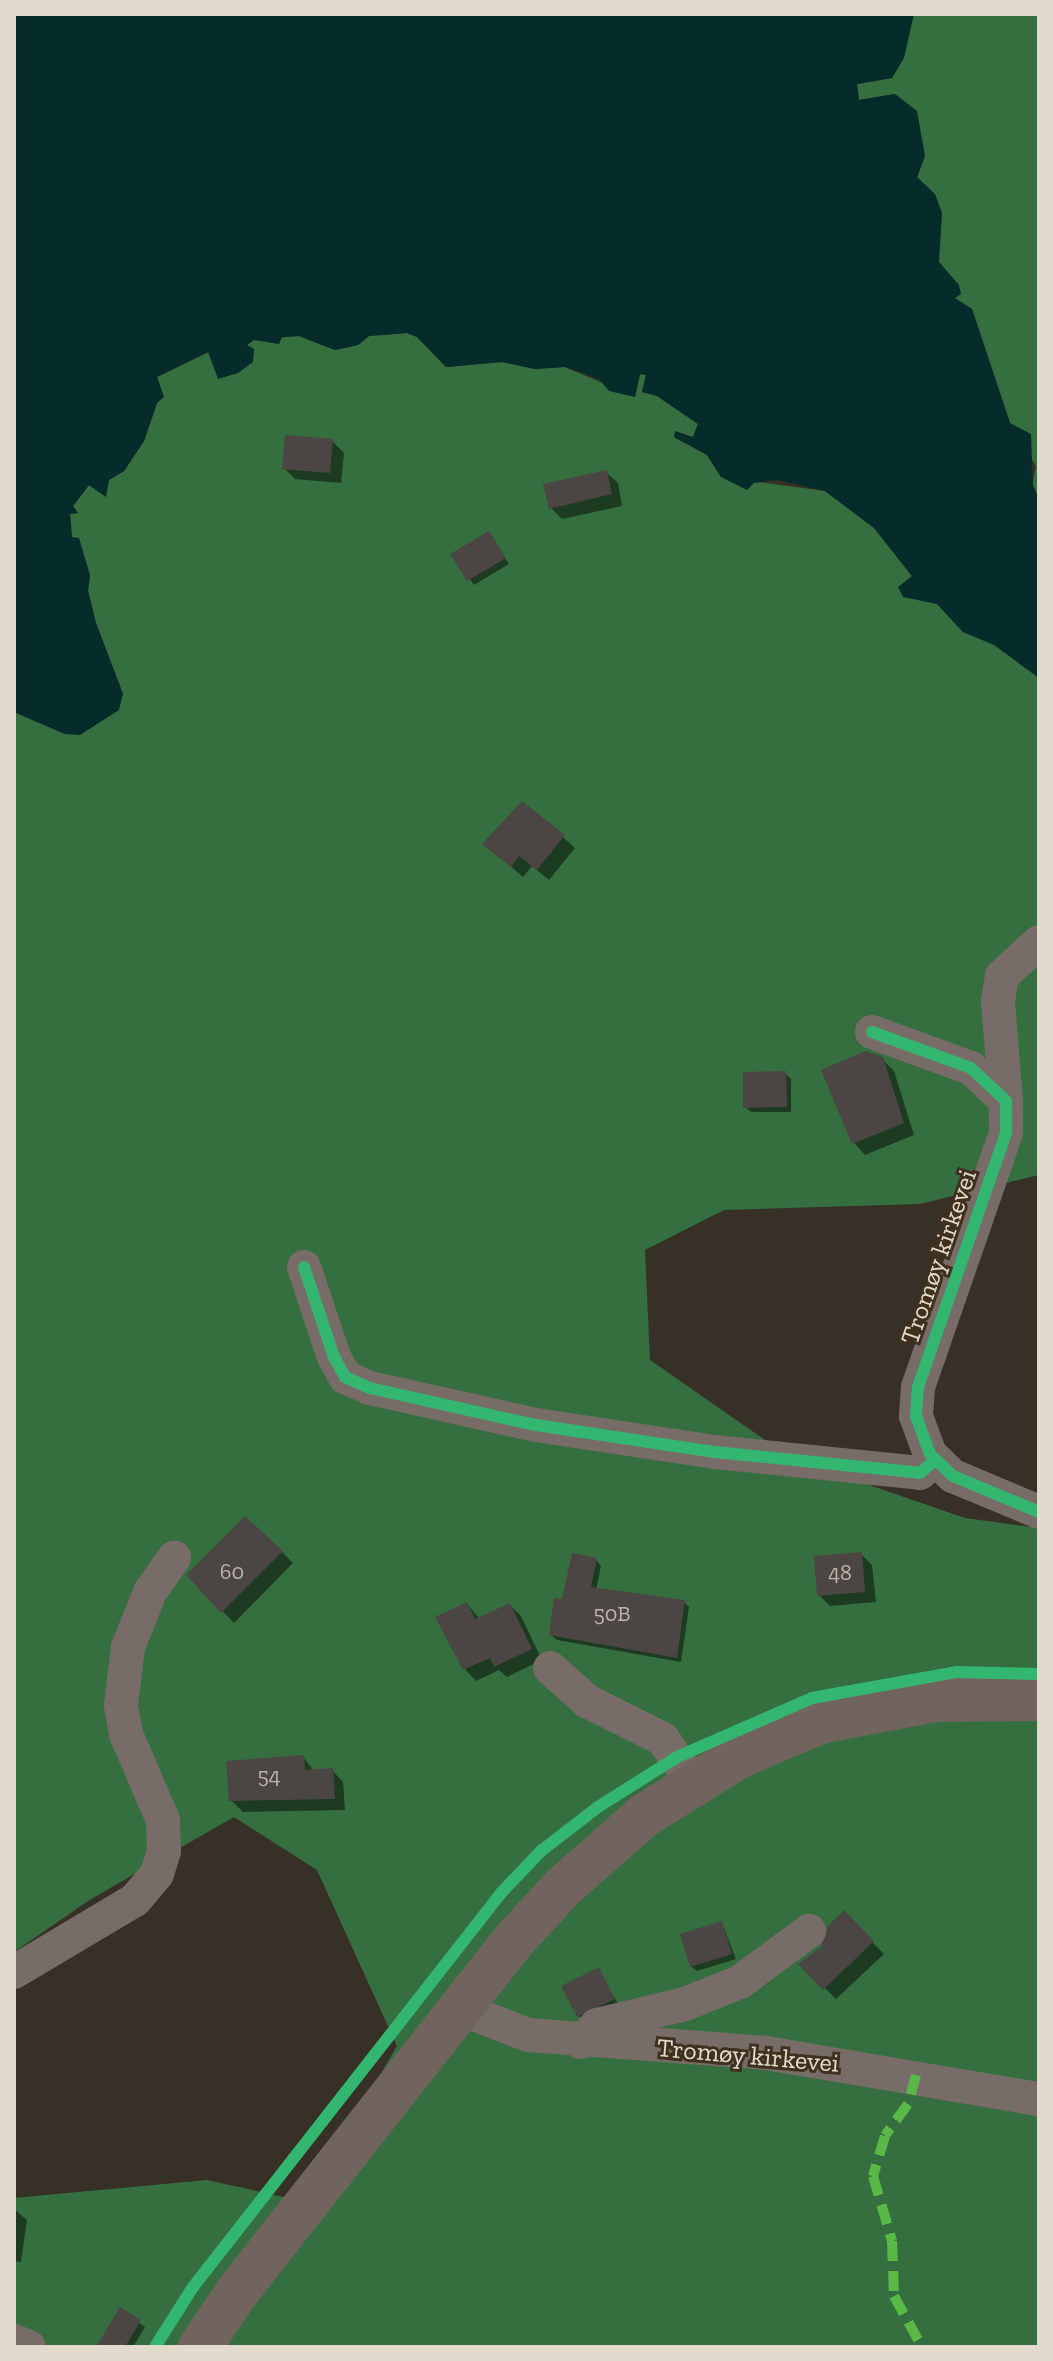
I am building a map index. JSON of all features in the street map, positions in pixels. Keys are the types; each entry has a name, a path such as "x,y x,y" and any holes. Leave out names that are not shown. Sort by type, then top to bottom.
{"main road":[{"path":"200,2347 237,2292 459,2008 563,1887 645,1815 740,1756 820,1722 935,1700 1039,1699"}],"street":[{"name":"Tromøy kirkevei","path":"934,1461 916,1416 918,1387 1006,1133 998,1001 1002,976 1039,942"},
{"path":"872,1032 971,1068 1006,1101"},
{"path":"304,1267 334,1357 345,1377 370,1388 536,1425 715,1452 920,1473 934,1461 953,1476 1039,1512"},
{"path":"14,1972 135,1900 157,1874 164,1851 163,1820 126,1734 121,1705 128,1647 150,1592 174,1558"},
{"path":"550,1668 587,1701 663,1739 693,1783"},
{"path":"580,2042 597,2025 685,2004 740,1982 809,1931"},
{"name":"Tromøy kirkevei","path":"459,2008 528,2035 580,2042 766,2053 1039,2099"},
{"path":"14,2341 29,2347"}],"green space":[{"path":"914,14 1039,14 1039,499 1032,485 1036,466 1010,423 972,309 954,298 952,283 938,262 942,213 917,177 925,156 895,94 859,100 857,84 892,78"},
{"path":"407,333 417,337 446,367 502,362 535,369 565,367 635,397 640,374 646,375 642,392 657,396 698,424 693,437 674,437 707,455 721,477 825,491 874,528 912,576 922,600 937,604 963,632 994,644 1039,678 1039,1175 920,1204 724,1210 645,1250 650,1360 791,1458 965,1518 1039,1528 1039,2347 14,2347 14,2198 207,2180 302,2201 316,2186 397,2046 317,1870 234,1817 91,1899 14,1952 14,712 65,734 123,694 96,623 88,591 90,575 72,537 70,514 78,513 73,506 89,485 105,496 109,480 124,471 144,441 157,403 164,397 157,377 209,352 254,340 299,336 335,350 358,345 369,336"}],"water":[{"path":"14,14 914,14 904,58 892,78 857,84 859,100 895,94 917,111 925,156 917,177 935,194 942,213 939,262 959,285 961,294 955,298 972,309 1010,423 1031,434 1033,485 1039,499 1039,678 994,645 963,632 937,604 903,597 898,587 912,576 874,528 825,491 777,480 754,483 747,490 721,477 707,455 674,437 675,431 693,437 698,424 657,396 642,392 646,375 640,374 635,397 609,391 599,379 565,367 535,369 502,362 446,367 417,337 407,333 369,336 358,345 335,350 299,336 282,337 279,344 254,340 247,345 254,349 253,362 238,373 218,379 208,352 157,377 164,397 157,403 144,441 124,471 109,480 106,497 89,485 73,506 78,513 70,514 72,537 79,538 90,575 88,591 96,623 123,694 119,710 80,735 65,734 14,712"}],"building":[{"path":"285,435 333,439 330,473 282,469"},
{"path":"607,470 612,494 549,509 543,484"},
{"path":"489,531 506,558 467,581 450,554"},
{"path":"522,801 565,835 537,870 519,856 511,867 482,844"},
{"path":"866,1051 883,1057 904,1123 852,1144 821,1070"},
{"path":"786,1071 787,1107 743,1108 743,1072"},
{"path":"245,1516 283,1551 221,1613 186,1575"},
{"path":"862,1552 865,1592 817,1596 814,1556"},
{"path":"572,1553 597,1558 591,1587 685,1600 677,1658 549,1635 554,1598 562,1599"},
{"path":"467,1602 475,1619 510,1603 532,1649 494,1667 490,1658 463,1670 435,1617"},
{"path":"304,1755 305,1770 333,1768 335,1799 229,1801 226,1761"},
{"path":"844,1910 874,1941 823,1990 798,1964 821,1947 828,1926"},
{"path":"722,1921 732,1954 690,1967 680,1934"},
{"path":"599,1967 615,1999 577,2017 561,1986"},
{"path":"120,2307 141,2320 125,2347 96,2347"}],"marked path":[{"path":"916,2075 908,2104 885,2136 873,2176 892,2241 894,2296 922,2347"}],"cycle path":[{"path":"872,1032 971,1068 1006,1101 1006,1133 918,1387 916,1416 930,1454 953,1476 1039,1512"},
{"path":"304,1267 334,1357 345,1377 370,1388 536,1425 715,1452 920,1473 934,1461"},
{"path":"155,2347 193,2287 501,1893 541,1851 598,1807 677,1757 812,1698 956,1672 1039,1674"}]}
